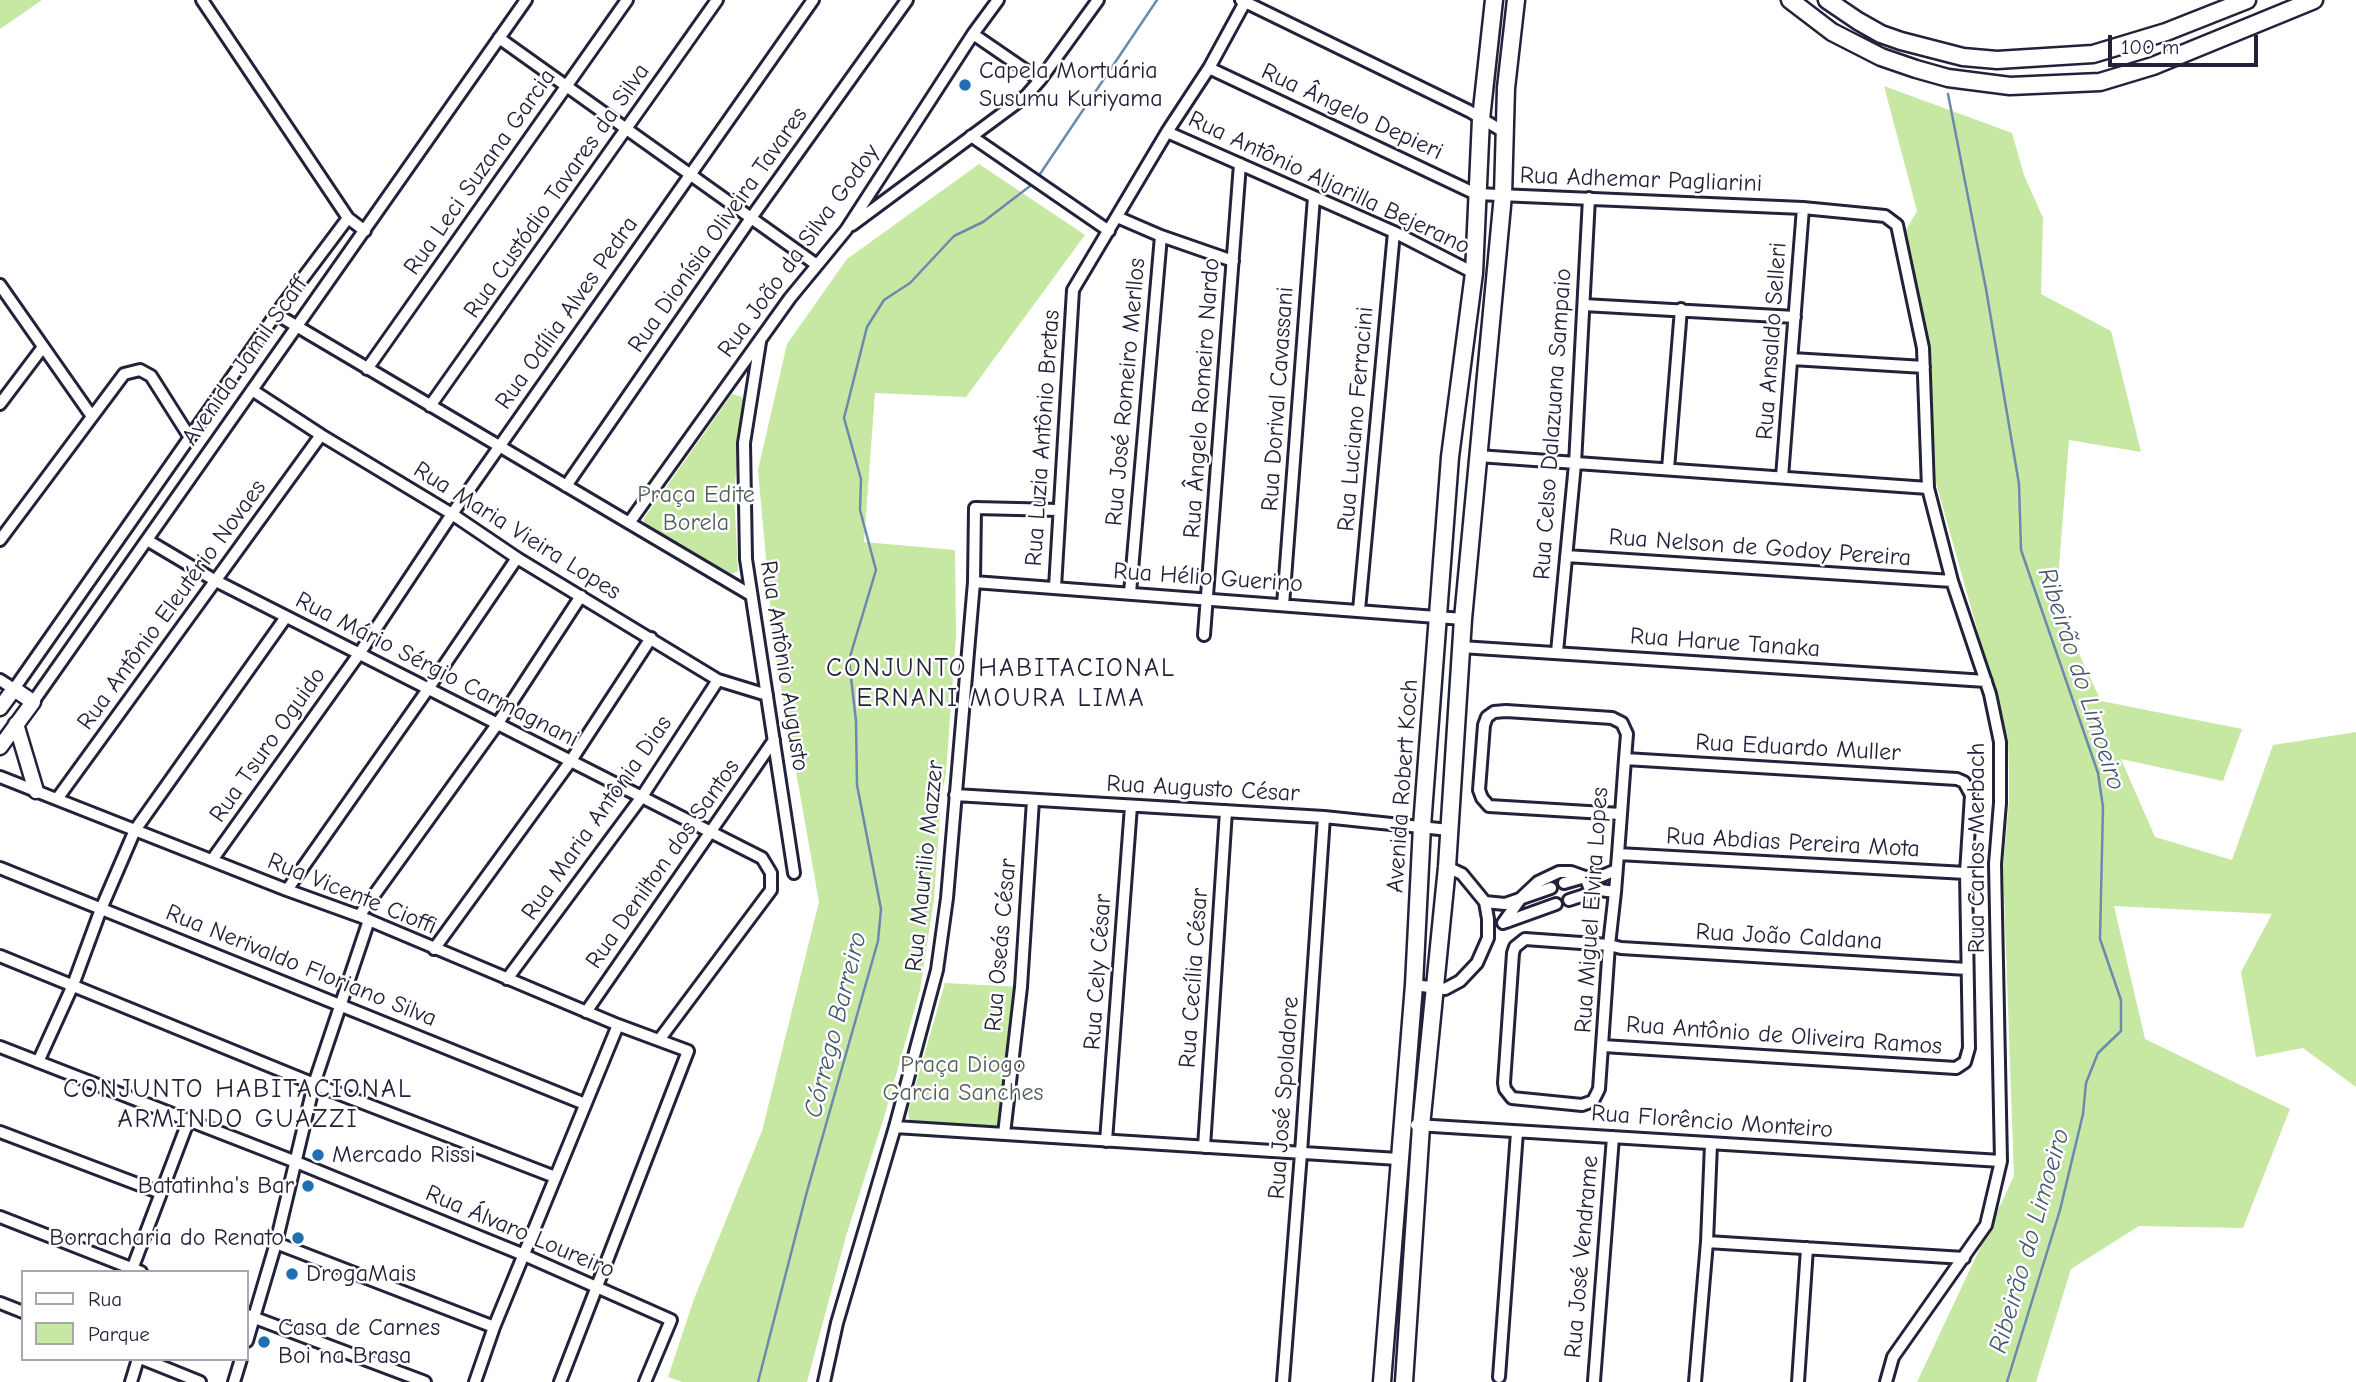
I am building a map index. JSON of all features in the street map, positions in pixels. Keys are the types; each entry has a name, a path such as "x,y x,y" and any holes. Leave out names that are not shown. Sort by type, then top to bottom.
{"main road":[{"name":"Avenida Robert Koch","path":"1382,1382 1414,985 1422,826 1450,457 1474,273 1481,119 1494,0"},
{"name":"Avenida Robert Koch","path":"1404,1382 1421,1126 1447,867 1461,647 1503,195 1506,88 1517,0"},
{"path":"1790,0 1832,32 1881,57 1948,78 2010,86 2100,82 2153,66 2314,0"},
{"path":"1827,0 1870,27 1900,41 1963,57 2023,60 2093,54 2127,46 2247,0"}],"street":[{"path":"202,0 348,218 365,231"},
{"name":"Avenida Jamil Scaff","path":"0,747 526,0"},
{"name":"Rua Leci Suzana Garcia","path":"367,369 627,0"},
{"name":"Rua Custódio Tavares da Silva","path":"430,406 717,0"},
{"name":"Rua Odília Alves Pedra","path":"359,654 452,514 813,0"},
{"name":"Rua Dionísia Oliveira Tavares","path":"565,486 751,218 907,0"},
{"name":"Rua João da Silva Godoy","path":"629,523 761,339 846,230 973,34 998,0"},
{"path":"846,230 1026,96 1098,0"},
{"path":"971,136 1109,230 1167,132 1209,68 1243,1 1504,132"},
{"path":"973,34 1040,80"},
{"path":"499,38 817,265"},
{"name":"Rua Ângelo Depieri","path":"1209,68 1476,194"},
{"name":"Rua Antônio Aljarilla Bejerano","path":"1167,132 1394,232 1474,273"},
{"name":"Rua Ângelo Romeiro Nardo","path":"1204,635 1209,599 1240,164"},
{"name":"Rua Adhemar Pagliarini","path":"1476,194 1803,208"},
{"name":"Rua Dorival Cavassani","path":"1283,605 1314,197"},
{"name":"Rua Celso Dalazuana Sampaio","path":"1557,652 1575,464 1589,198"},
{"name":"Rua Ansaldo Selleri","path":"1782,477 1803,208"},
{"name":"Rua Carlos Merbach","path":"1803,208 1885,216 1897,225 1921,335 1928,488 1952,581 1996,717 2000,750 2000,803 1995,864 2001,1161 1986,1225 1893,1357 1886,1382"},
{"path":"1116,217 1233,261"},
{"name":"Avenida Jamil Scaff","path":"0,708 189,436 348,218"},
{"name":"Rua Luzia Antônio Bretas","path":"1055,587 1073,290 1109,230"},
{"name":"Rua Luciano Ferracini","path":"1359,610 1394,232"},
{"name":"Rua José Romeiro Merllos","path":"1130,593 1161,236"},
{"path":"0,285 92,415"},
{"path":"1584,306 1795,317"},
{"path":"1668,469 1681,309"},
{"path":"276,314 751,595"},
{"name":"Rua Antônio Augusto","path":"761,339 744,443 746,559 794,873"},
{"path":"0,404 43,347"},
{"path":"1792,359 1924,366"},
{"path":"0,540 124,374 140,370 150,376 189,436"},
{"name":"Rua Maria Vieira Lopes","path":"252,390 452,514 517,558 718,680 767,695"},
{"name":"Rua Antônio Eleutério Novaes","path":"57,799 321,435"},
{"path":"1478,456 1928,488"},
{"name":"Rua Maurilio Mazzer","path":"824,1382 837,1323 895,1127 937,970 947,898 974,582 975,508 1059,510"},
{"name":"Rua Mário Sérgio Carmagnani","path":"147,540 216,581 762,858 771,873 771,890 659,1040"},
{"name":"Rua Nelson de Godoy Pereira","path":"1566,556 1952,581"},
{"path":"287,890 517,558"},
{"name":"Rua Hélio Guerino","path":"974,582 1464,619"},
{"path":"248,1336 251,1316 276,1242 314,1084 364,918 582,596"},
{"path":"38,1062 73,985 101,909 135,830 286,617"},
{"path":"433,949 570,762 651,638"},
{"name":"Rua Harue Tanaka","path":"1461,647 1986,681"},
{"name":"Rua Tsuro Oguido","path":"212,860 359,654"},
{"path":"0,680 33,702"},
{"name":"Rua Maria Antônia Dias","path":"507,979 641,798 718,680"},
{"name":"Rua Miguel Elvira Lopes","path":"1593,1101 1599,1089 1603,1046 1609,945 1615,892 1616,870 1618,854 1621,814 1625,760 1627,734 1622,723 1612,718 1506,711 1494,712 1487,717 1484,725 1479,790 1485,803 1494,807 1621,814"},
{"path":"16,724 36,791"},
{"name":"Rua Denilton dos Santos","path":"586,1012 774,740"},
{"name":"Rua Eduardo Muller","path":"1625,760 1957,779 1966,785 1971,795 1966,873"},
{"name":"Rua Vicente Cioffi","path":"0,777 364,918 586,1012 688,1051 598,1288"},
{"name":"Rua Augusto César","path":"955,795 1324,817 1449,830"},
{"name":"Rua Oseás César","path":"1004,1134 1021,987 1033,800"},
{"name":"Rua Cely César","path":"1106,1141 1131,806"},
{"name":"Rua Cecília César","path":"1203,1147 1226,811"},
{"name":"Rua José Spoladore","path":"1283,1382 1324,817"},
{"name":"Rua Abdias Pereira Mota","path":"1618,854 1966,873"},
{"path":"1414,985 1436,989 1454,985 1467,976 1478,963 1488,938 1485,902 1462,874 1447,867"},
{"name":"Rua Nerivaldo Floriano Silva","path":"0,869 586,1104"},
{"path":"1564,883 1602,876 1616,870"},
{"path":"1488,938 1521,898 1541,880 1559,872 1571,872 1585,877 1591,892"},
{"path":"1966,873 1967,969"},
{"path":"1485,902 1500,905 1551,888"},
{"path":"1569,900 1603,889 1615,892"},
{"path":"1503,923 1556,905"},
{"name":"Rua João Caldana","path":"1593,1101 1582,1105 1554,1103 1518,1100 1507,1094 1504,1083 1513,953 1520,941 1530,938 1620,948 1967,969"},
{"path":"0,956 314,1084 555,1177"},
{"name":"Rua Antônio de Oliveira Ramos","path":"1603,1046 1951,1068 1962,1065 1968,1058 1967,969"},
{"path":"475,1382 494,1327 618,1025"},
{"name":"Rua Álvaro Loureiro","path":"0,1047 296,1162 524,1255 671,1320 645,1382"},
{"path":"135,1270 188,1122"},
{"name":"Rua Florêncio Monteiro","path":"1401,1124 2001,1161"},
{"path":"895,1127 1398,1159"},
{"path":"0,1132 161,1193"},
{"path":"1499,1377 1517,1132"},
{"name":"Rua José Vendrame","path":"1594,1381 1613,1137"},
{"path":"1695,1382 1712,1144"},
{"path":"0,1217 132,1270"},
{"path":"276,1242 494,1327"},
{"path":"1707,1242 1964,1258"},
{"path":"1798,1382 1807,1248"},
{"path":"560,1382 598,1288"},
{"path":"0,1303 21,1311"},
{"path":"251,1316 425,1382"},
{"path":"131,1382 139,1361"},
{"path":"145,1361 200,1382"},
{"path":"234,1382 240,1361"}],"green space":[{"path":"0,0 42,0 0,29"},
{"path":"1884,86 2012,133 2024,175 2043,218 2041,294 2111,331 2141,452 2069,440 2056,604 2101,701 2242,729 2223,781 2121,759 2155,837 2232,860 2273,745 2356,732 2356,1087 2303,1048 2256,1057 2241,972 2272,914 2114,906 2145,1039 2290,1109 2243,1228 2139,1226 2071,1269 2036,1382 1917,1382 2014,1176 2003,866 2009,771 2008,739 1936,483 1930,350 1906,230 1917,211"},
{"path":"979,164 1085,235 966,397 875,393 864,542 955,550 956,636 946,773 941,798 934,899 920,990 885,1114 846,1236 807,1382 683,1382 668,1377 694,1299 762,1131 819,902 774,647 758,470 787,344 847,259"},
{"name":"Praça Edite Borela","path":"732,394 742,397 744,404 734,492 738,571 732,574 649,529 643,520"},
{"name":"Praça Diogo Garcia Sanches","path":"945,983 1021,987 1001,1128 910,1123 908,1111"}],"waterway":[{"name":"Córrego Barreiro","path":"1038,177 1157,0"},
{"name":"Ribeirão do Limoeiro","path":"1948,94 1986,289 2019,484 2021,550 2098,773 2103,807 2100,939 2121,1000 2121,1031 2098,1053 2086,1083 2083,1114 2060,1210 2007,1382"},
{"name":"Córrego Barreiro","path":"758,1382 806,1195 878,941 881,909 857,785 856,721 849,660 876,570 860,510 861,479 844,418 867,327 884,300 910,283 954,236 983,222 1034,183"}],"place":[{"name":"Capela Mortuária Susumu Kuriyama","path":"965,85"},
{"name":"Mercado Rissi","path":"318,1155"},
{"name":"Batatinha's Bar","path":"308,1186"},
{"name":"Borracharia do Renato","path":"298,1238"},
{"name":"DrogaMais","path":"292,1274"},
{"name":"Casa de Carnes Boi na Brasa","path":"264,1342"}],"district":[{"name":"CONJUNTO HABITACIONAL ERNANI MOURA LIMA","path":"1001,684"},
{"name":"CONJUNTO HABITACIONAL ARMINDO GUAZZI","path":"238,1105"}]}
